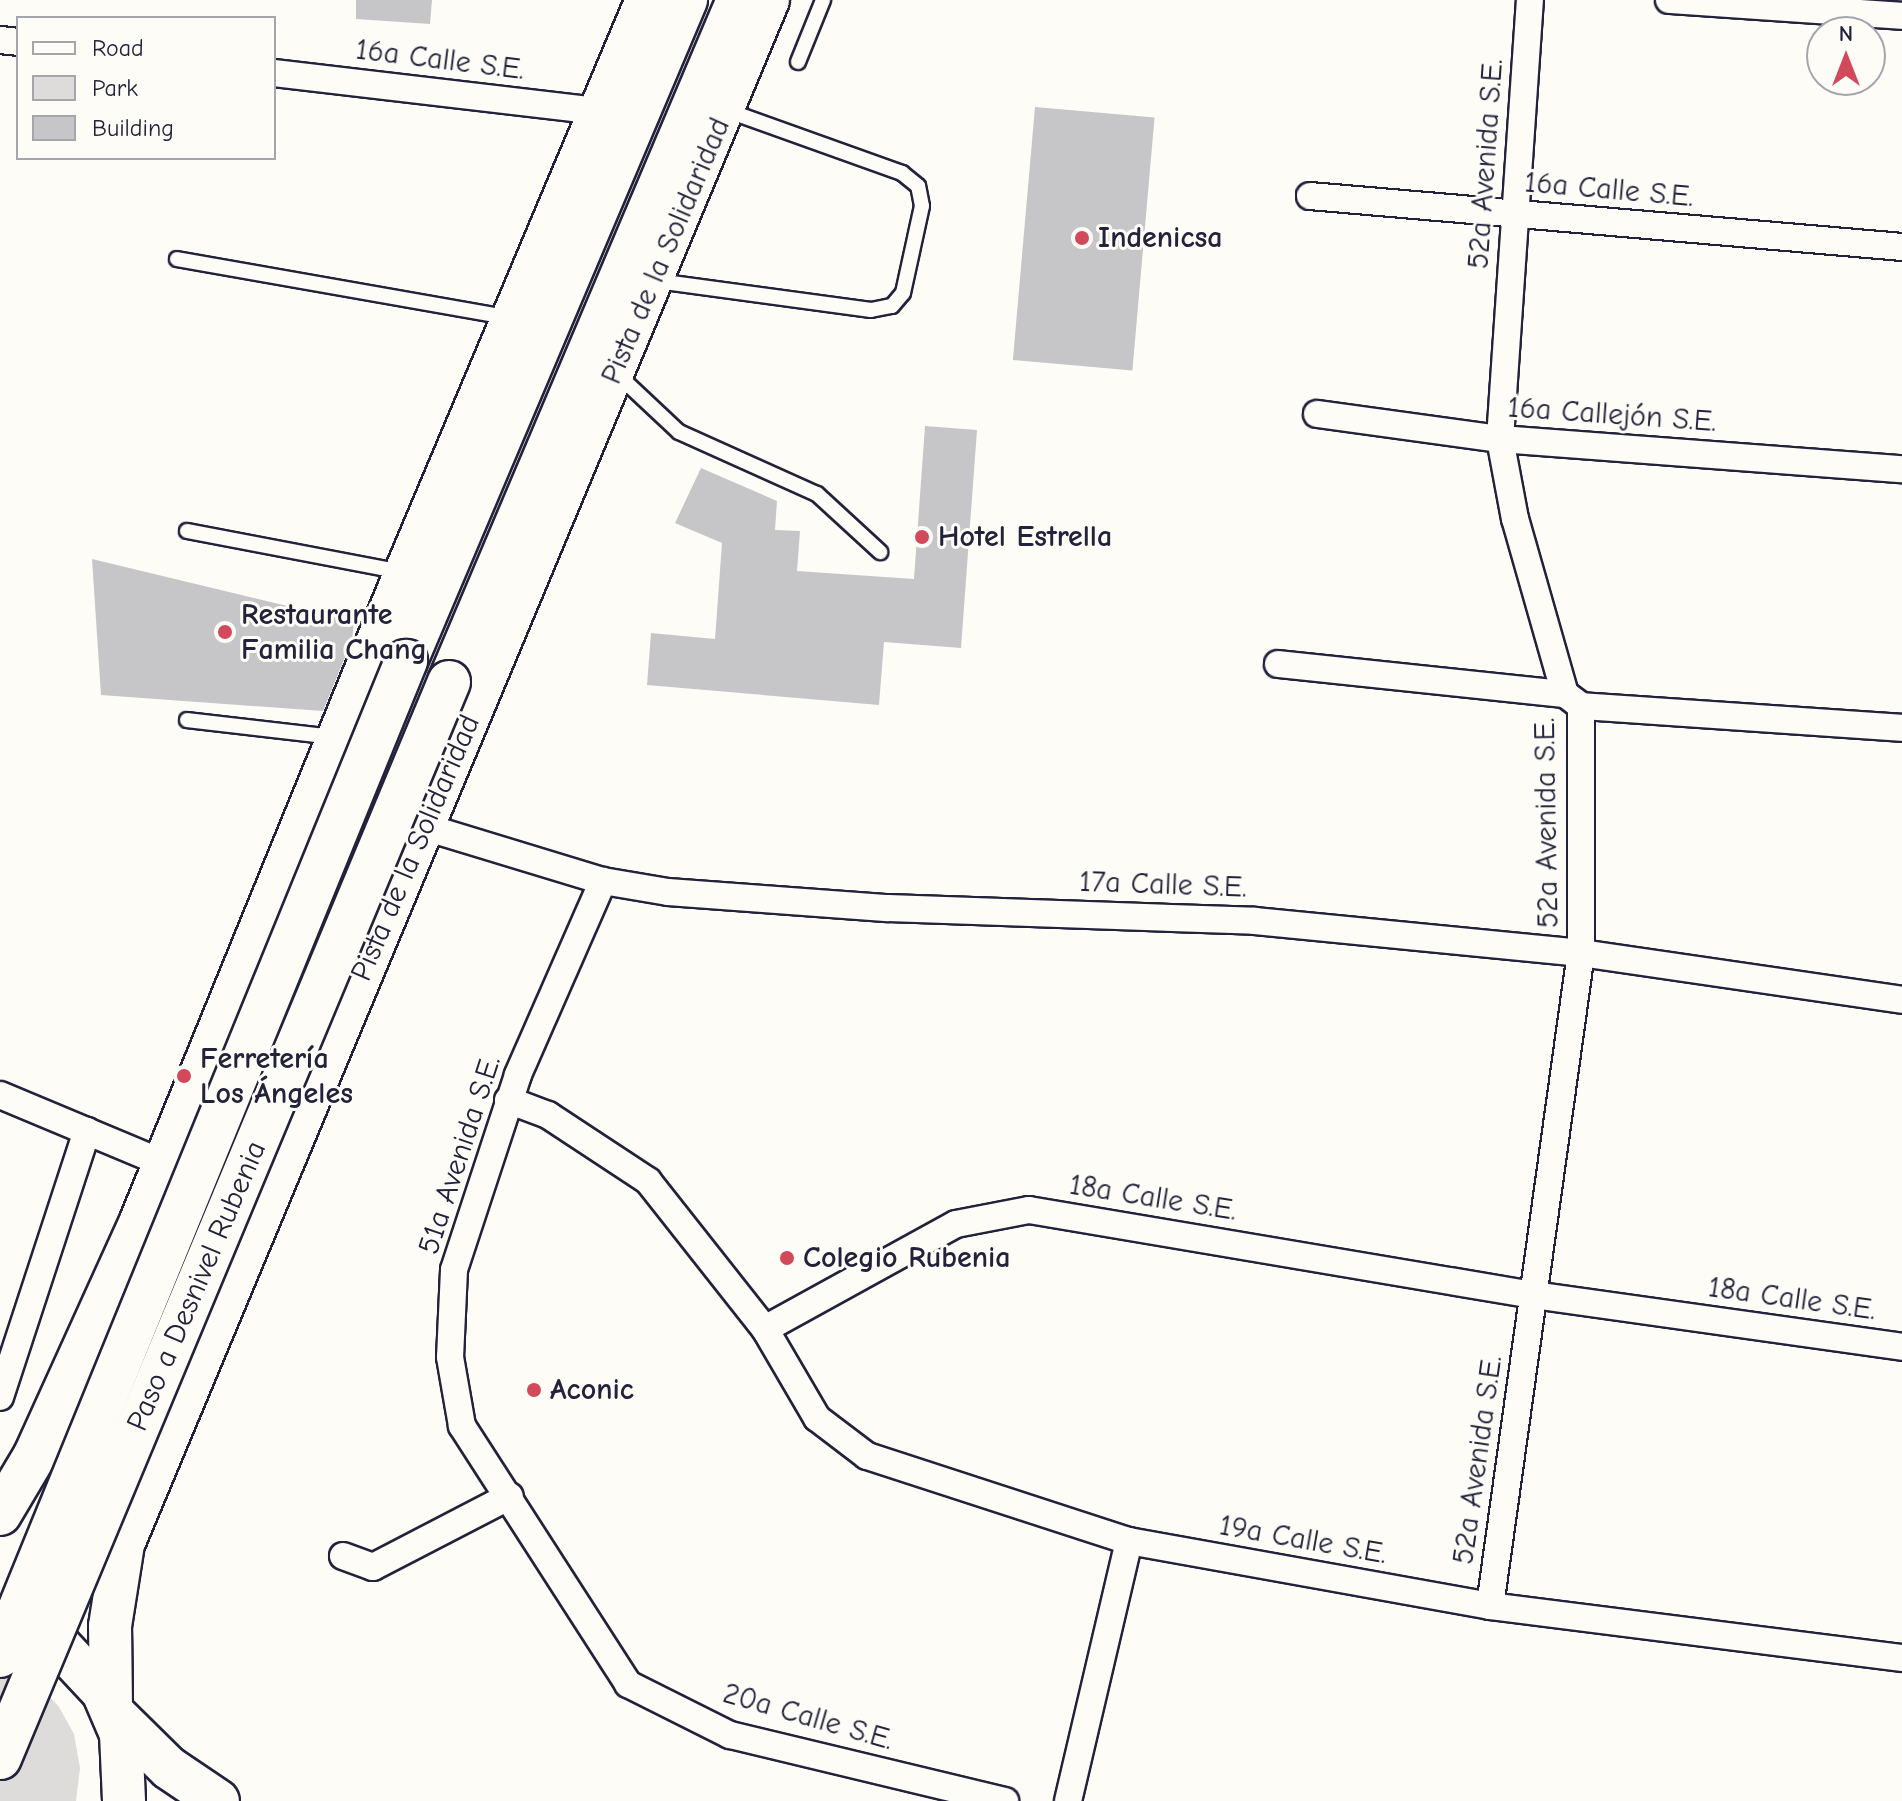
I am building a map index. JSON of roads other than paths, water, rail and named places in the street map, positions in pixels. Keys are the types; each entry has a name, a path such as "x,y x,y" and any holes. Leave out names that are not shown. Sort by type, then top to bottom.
{"main road":[{"path":"0,1514 35,1455 165,1164 406,572 647,0"},
{"name":"Paso a Desnivel Rubenia","path":"0,1656 406,661 686,0"},
{"name":"Pista de la Solidaridad","path":"449,682 738,0"},
{"name":"Pista de la Solidaridad","path":"113,1711 110,1626 123,1544 726,110 768,0"},
{"name":"Paso a Desnivel Rubenia","path":"0,1758 449,682"},
{"path":"0,1620 59,1645 84,1667 113,1711 169,1768 218,1801"},
{"path":"113,1711 127,1771 124,1801"}],"street":[{"name":"52a Avenida S.E.","path":"1490,1606 1581,953 1573,700 1515,519 1500,439 1530,0"},
{"path":"1669,0 1902,16"},
{"name":"16a Calle S.E.","path":"276,73 599,111"},
{"name":"16a Calle S.E.","path":"1310,196 1902,247"},
{"name":"16a Callejón S.E.","path":"1317,414 1500,439 1902,469"},
{"path":"1278,664 1573,700 1902,728"},
{"name":"17a Calle S.E.","path":"425,827 603,881 668,892 888,908 1255,921 1581,953 1902,1000"},
{"name":"51a Avenida S.E.","path":"510,1496 462,1426 450,1357 454,1270 508,1100 603,881"},
{"path":"0,1095 165,1164"},
{"path":"508,1100 548,1115 648,1181 765,1329"},
{"path":"0,1397 8,1348 87,1131"},
{"name":"18a Calle S.E.","path":"765,1329 956,1224 1029,1210 1533,1295 1902,1347"},
{"name":"19a Calle S.E.","path":"765,1329 817,1418 867,1456 1129,1541 1490,1606 1902,1658"},
{"path":"343,1556 373,1567 510,1496"},
{"name":"20a Calle S.E.","path":"510,1496 628,1684 730,1735 1005,1801"},
{"path":"1068,1801 1129,1541"}],"lane":[{"path":"798,62 823,0"},
{"path":"654,281 871,310 892,306 903,293 922,206 918,186 902,173 726,110"},
{"path":"177,259 512,318"},
{"path":"615,372 679,432 817,494 880,552"},
{"path":"187,531 406,572"},
{"path":"187,720 340,738"}],"place":[{"name":"Indenicsa","path":"1082,238"},
{"name":"Hotel Estrella","path":"922,537"},
{"name":"Restaurante Familia Chang","path":"225,632"},
{"name":"Ferretería Los Ángeles","path":"184,1076"},
{"name":"Colegio Rubenia","path":"787,1258"},
{"name":"Aconic","path":"534,1390"}]}
